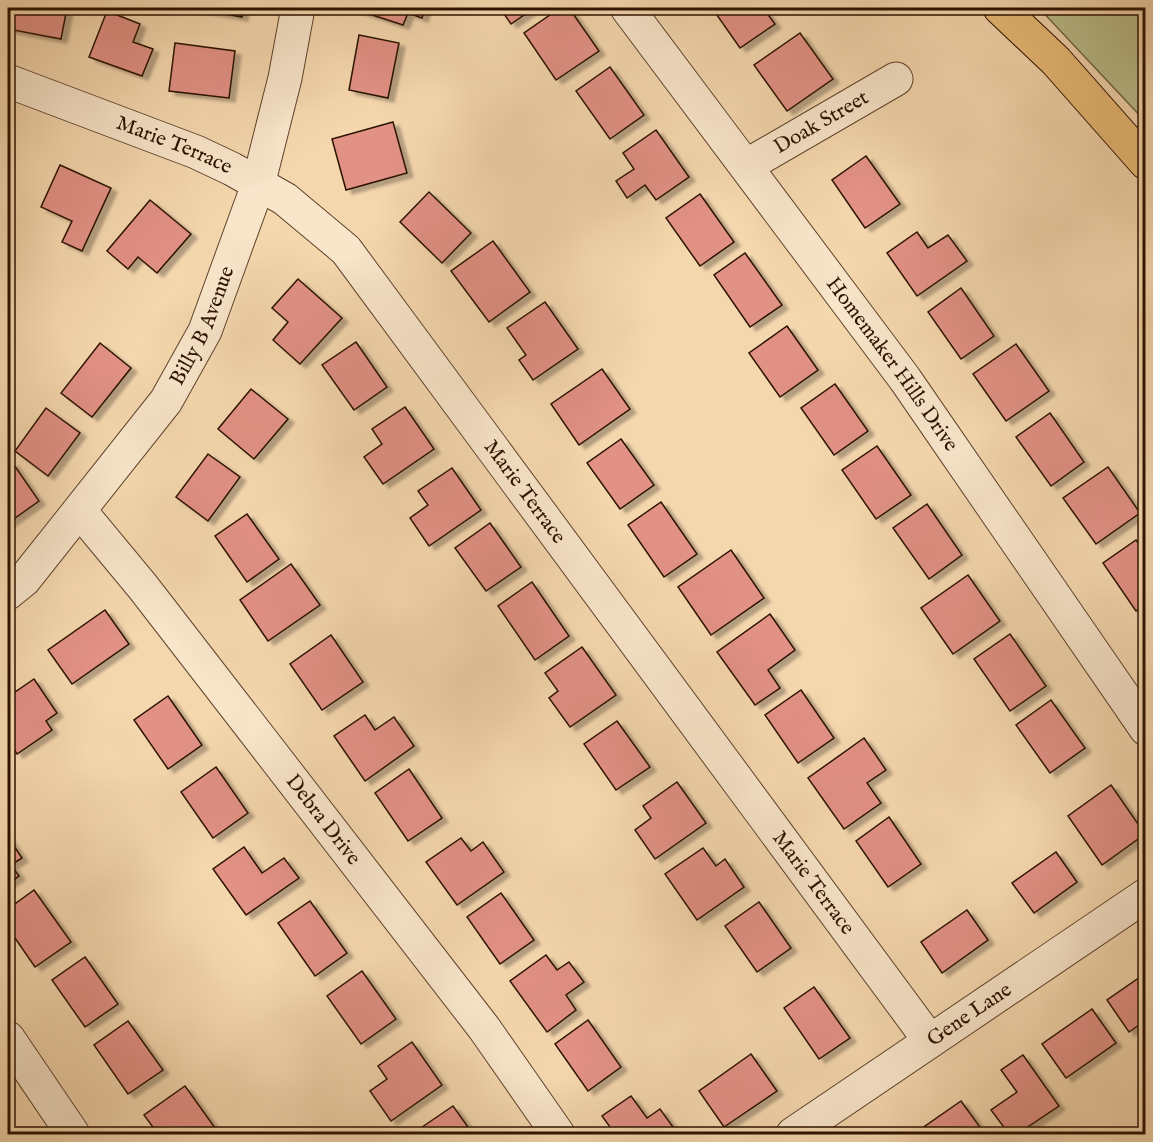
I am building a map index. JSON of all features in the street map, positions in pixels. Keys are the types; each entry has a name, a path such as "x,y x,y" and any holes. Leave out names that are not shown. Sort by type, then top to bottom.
{"main road":[{"path":"1000,8 1056,61 1146,163"}],"street":[{"name":"Billy B Avenue","path":"8,593 24,580 80,512 166,401 199,341 258,185 285,78 298,8"},
{"name":"Homemaker Hills Drive","path":"627,8 905,379 1146,729"},
{"name":"Doak Street","path":"746,166 896,79"},
{"name":"Marie Terrace","path":"8,81 196,152 232,169 285,199 346,250 930,1041"},
{"name":"Debra Drive","path":"80,512 143,587 470,1009 558,1134"},
{"name":"Gene Lane","path":"793,1134 1146,895"},
{"path":"8,1038 73,1134"}],"green space":[{"path":"1039,8 1145,8 1145,121"}],"building":[{"path":"8,8 67,8 61,39 8,29"},
{"path":"193,8 243,8 242,17"},
{"path":"358,8 425,8 422,18 408,13 403,25 357,10"},
{"path":"500,8 534,8 511,24"},
{"path":"560,8 569,8 599,51 556,80 524,33"},
{"path":"712,8 763,8 775,24 740,48"},
{"path":"107,11 140,24 133,42 153,49 142,76 89,57"},
{"path":"800,33 833,79 787,111 754,65"},
{"path":"359,35 399,43 388,98 349,90"},
{"path":"175,43 235,51 229,98 169,91"},
{"path":"610,67 644,115 610,139 576,91"},
{"path":"393,122 407,173 346,190 332,139"},
{"path":"656,130 689,177 656,200 645,185 627,198 616,181 634,169 623,153"},
{"path":"866,156 900,204 865,228 832,180"},
{"path":"60,165 111,188 82,251 62,242 72,221 41,207"},
{"path":"429,192 471,233 442,263 400,222"},
{"path":"700,194 734,242 700,266 666,218"},
{"path":"150,200 191,234 157,273 138,257 128,269 107,251"},
{"path":"917,232 928,248 948,235 967,261 917,296 887,253"},
{"path":"493,241 530,292 489,322 451,271"},
{"path":"745,253 782,305 750,327 714,275"},
{"path":"298,279 342,318 300,364 273,340 288,322 272,308"},
{"path":"961,288 994,336 961,359 928,312"},
{"path":"545,302 578,349 533,380 519,360 526,355 507,328"},
{"path":"787,326 818,370 780,397 749,353"},
{"path":"356,342 387,387 354,410 322,365"},
{"path":"100,343 131,368 92,417 61,393"},
{"path":"1016,344 1049,391 1006,421 973,374"},
{"path":"602,369 630,409 579,445 551,404"},
{"path":"835,384 868,431 834,455 801,408"},
{"path":"251,389 288,419 254,459 218,429"},
{"path":"405,407 434,449 383,484 364,457 382,444 372,429"},
{"path":"46,408 80,433 48,476 15,451"},
{"path":"1050,413 1084,462 1051,486 1016,437"},
{"path":"621,439 654,485 620,509 587,463"},
{"path":"877,446 911,495 876,519 842,470"},
{"path":"208,454 240,477 208,521 176,497"},
{"path":"12,462 39,501 8,523 8,465"},
{"path":"1108,467 1140,513 1096,544 1063,498"},
{"path":"452,468 481,510 429,546 410,518 428,505 418,491"},
{"path":"661,502 697,554 664,577 628,525"},
{"path":"927,504 962,555 929,579 893,528"},
{"path":"247,514 279,559 247,582 215,536"},
{"path":"490,523 521,567 486,591 455,548"},
{"path":"1136,540 1146,553 1146,605 1136,611 1103,563"},
{"path":"731,550 764,598 711,635 678,587"},
{"path":"291,564 320,605 268,641 240,600"},
{"path":"968,575 1000,621 953,654 921,608"},
{"path":"532,582 569,636 535,660 498,606"},
{"path":"105,610 129,644 72,684 48,650"},
{"path":"770,614 795,650 768,670 780,688 755,705 717,652"},
{"path":"1010,634 1046,686 1010,711 974,659"},
{"path":"331,635 363,682 322,710 290,664"},
{"path":"582,647 616,695 570,727 549,698 558,691 545,673"},
{"path":"34,679 57,713 46,721 52,730 17,754 8,740 8,697"},
{"path":"801,690 834,738 798,763 765,715"},
{"path":"168,696 202,745 168,769 134,720"},
{"path":"1051,700 1085,748 1050,773 1016,725"},
{"path":"365,715 375,730 394,717 414,746 365,781 334,736"},
{"path":"617,721 650,767 616,790 584,744"},
{"path":"864,738 886,770 867,783 881,803 844,829 808,778"},
{"path":"216,767 248,813 213,838 181,792"},
{"path":"409,769 442,818 408,841 375,793"},
{"path":"677,782 706,823 655,859 635,830 651,818 643,806"},
{"path":"1111,785 1145,834 1102,865 1068,816"},
{"path":"889,817 921,864 888,887 856,841"},
{"path":"8,837 22,858 11,865 19,876 8,884"},
{"path":"461,838 471,851 483,842 504,872 457,905 426,862"},
{"path":"244,847 262,873 284,858 299,878 246,915 213,869"},
{"path":"703,848 716,866 725,859 744,887 697,920 665,874"},
{"path":"1056,852 1077,882 1034,913 1012,883"},
{"path":"34,890 71,942 35,967 8,928 8,909"},
{"path":"501,893 534,940 500,964 467,917"},
{"path":"310,901 347,953 315,976 278,923"},
{"path":"759,902 791,948 757,972 725,926"},
{"path":"967,910 988,940 942,973 921,942"},
{"path":"546,955 557,970 569,962 584,982 566,995 576,1010 547,1032 510,981"},
{"path":"85,957 118,1004 85,1027 52,980"},
{"path":"362,971 396,1019 361,1044 327,996"},
{"path":"1146,973 1146,1020 1129,1032 1107,1000"},
{"path":"814,987 850,1038 819,1059 784,1008"},
{"path":"1092,1009 1116,1043 1066,1078 1042,1044"},
{"path":"588,1020 621,1067 588,1091 555,1044"},
{"path":"128,1021 163,1070 128,1094 94,1045"},
{"path":"412,1042 442,1085 391,1121 370,1091 387,1079 378,1066"},
{"path":"751,1054 777,1091 724,1127 699,1091"},
{"path":"1023,1055 1059,1106 1017,1134 1009,1134 991,1110 1017,1092 1001,1070"},
{"path":"185,1086 218,1132 215,1134 158,1134 144,1115"},
{"path":"631,1096 647,1118 660,1109 678,1134 615,1134 602,1116"},
{"path":"961,1101 985,1134 920,1134 918,1131"},
{"path":"453,1106 473,1134 412,1134"}]}
